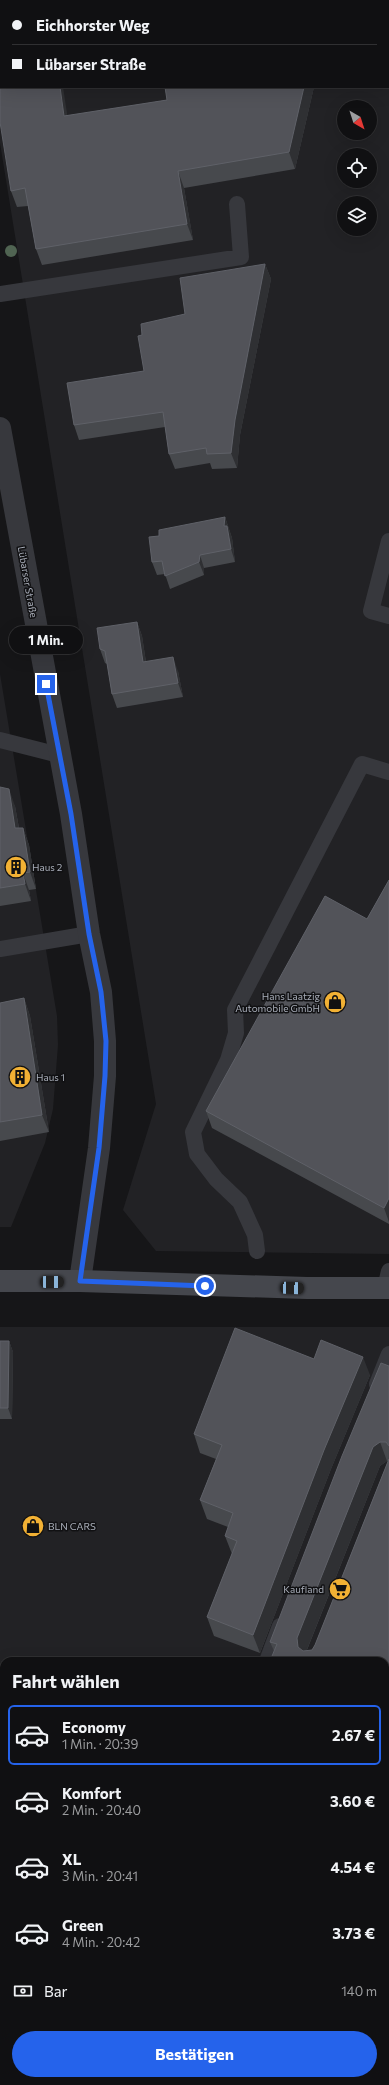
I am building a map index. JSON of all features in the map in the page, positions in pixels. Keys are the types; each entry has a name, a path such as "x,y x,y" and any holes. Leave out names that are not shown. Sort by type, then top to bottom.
{"main road":[{"path":"0,1281 80,1281 307,1288 388,1283"}],"street":[{"name":"Lübarser Straße","path":"0,428 71,814 89,934 101,992 106,1041 105,1076 99,1148 80,1281"}],"lane":[{"path":"0,294 241,257 237,204"},
{"path":"389,541 371,611 389,616"},
{"path":"0,740 59,755"},
{"path":"257,1252 255,1235 240,1202 216,1179 197,1154 193,1132 228,1060 236,1032 235,1010 362,764 389,772"},
{"path":"0,949 89,934"},
{"path":"372,1396 389,1354"},
{"path":"269,1657 286,1612"}],"shaded area":[{"path":"0,88 389,88 389,1254 156,1251 123,1210 156,1104 0,143"},
{"path":"0,674 57,1016 58,1045 53,1109 45,1143 11,1227 0,1227"},
{"path":"0,1327 389,1327 389,1657 0,1657"}],"building":[{"path":"0,88 60,88 64,116 167,100 165,88 304,88 289,152 178,171 187,224 36,249 25,188 11,191 0,122"},
{"path":"265,264 235,420 231,453 207,454 206,448 169,454 163,412 74,425 67,383 144,371 138,336 142,335 141,324 185,314 180,278"},
{"path":"225,517 224,526 227,526 231,549 200,555 199,562 165,576 162,561 152,562 149,537 159,536 159,530"},
{"path":"137,622 143,662 173,657 178,683 112,694 105,651 100,649 97,628"},
{"name":"Haus 2","path":"0,787 9,789 15,828 23,828 30,872 23,873 25,884 0,888"},
{"name":"Hans Laatzig Automobile GmbH","path":"389,880 389,1198 384,1208 206,1111 325,896 367,919"},
{"name":"Haus 1","path":"24,998 42,1115 0,1122 0,1003"},
{"path":"235,1328 314,1359 321,1340 363,1357 324,1450 253,1635 207,1617 237,1541 225,1536 233,1513 200,1500 222,1445 194,1434"},
{"path":"0,1341 9,1341 8,1408 0,1408"},
{"name":"Kaufland","path":"381,1363 389,1366 389,1446 386,1442 380,1442 373,1447 297,1638 298,1647 303,1651 312,1650 389,1459 389,1657 272,1657 277,1644 270,1642 342,1456"}],"place":[{"name":"Haus 2","path":"16,867"},
{"name":"Hans Laatzig Automobile GmbH","path":"335,1002"},
{"name":"Haus 1","path":"20,1077"},
{"name":"BLN CARS","path":"33,1526"},
{"name":"Kaufland","path":"340,1589"}],"route":[{"path":"46,684 71,814 89,934 101,992 106,1041 105,1076 99,1148 80,1281 205,1286"}]}
